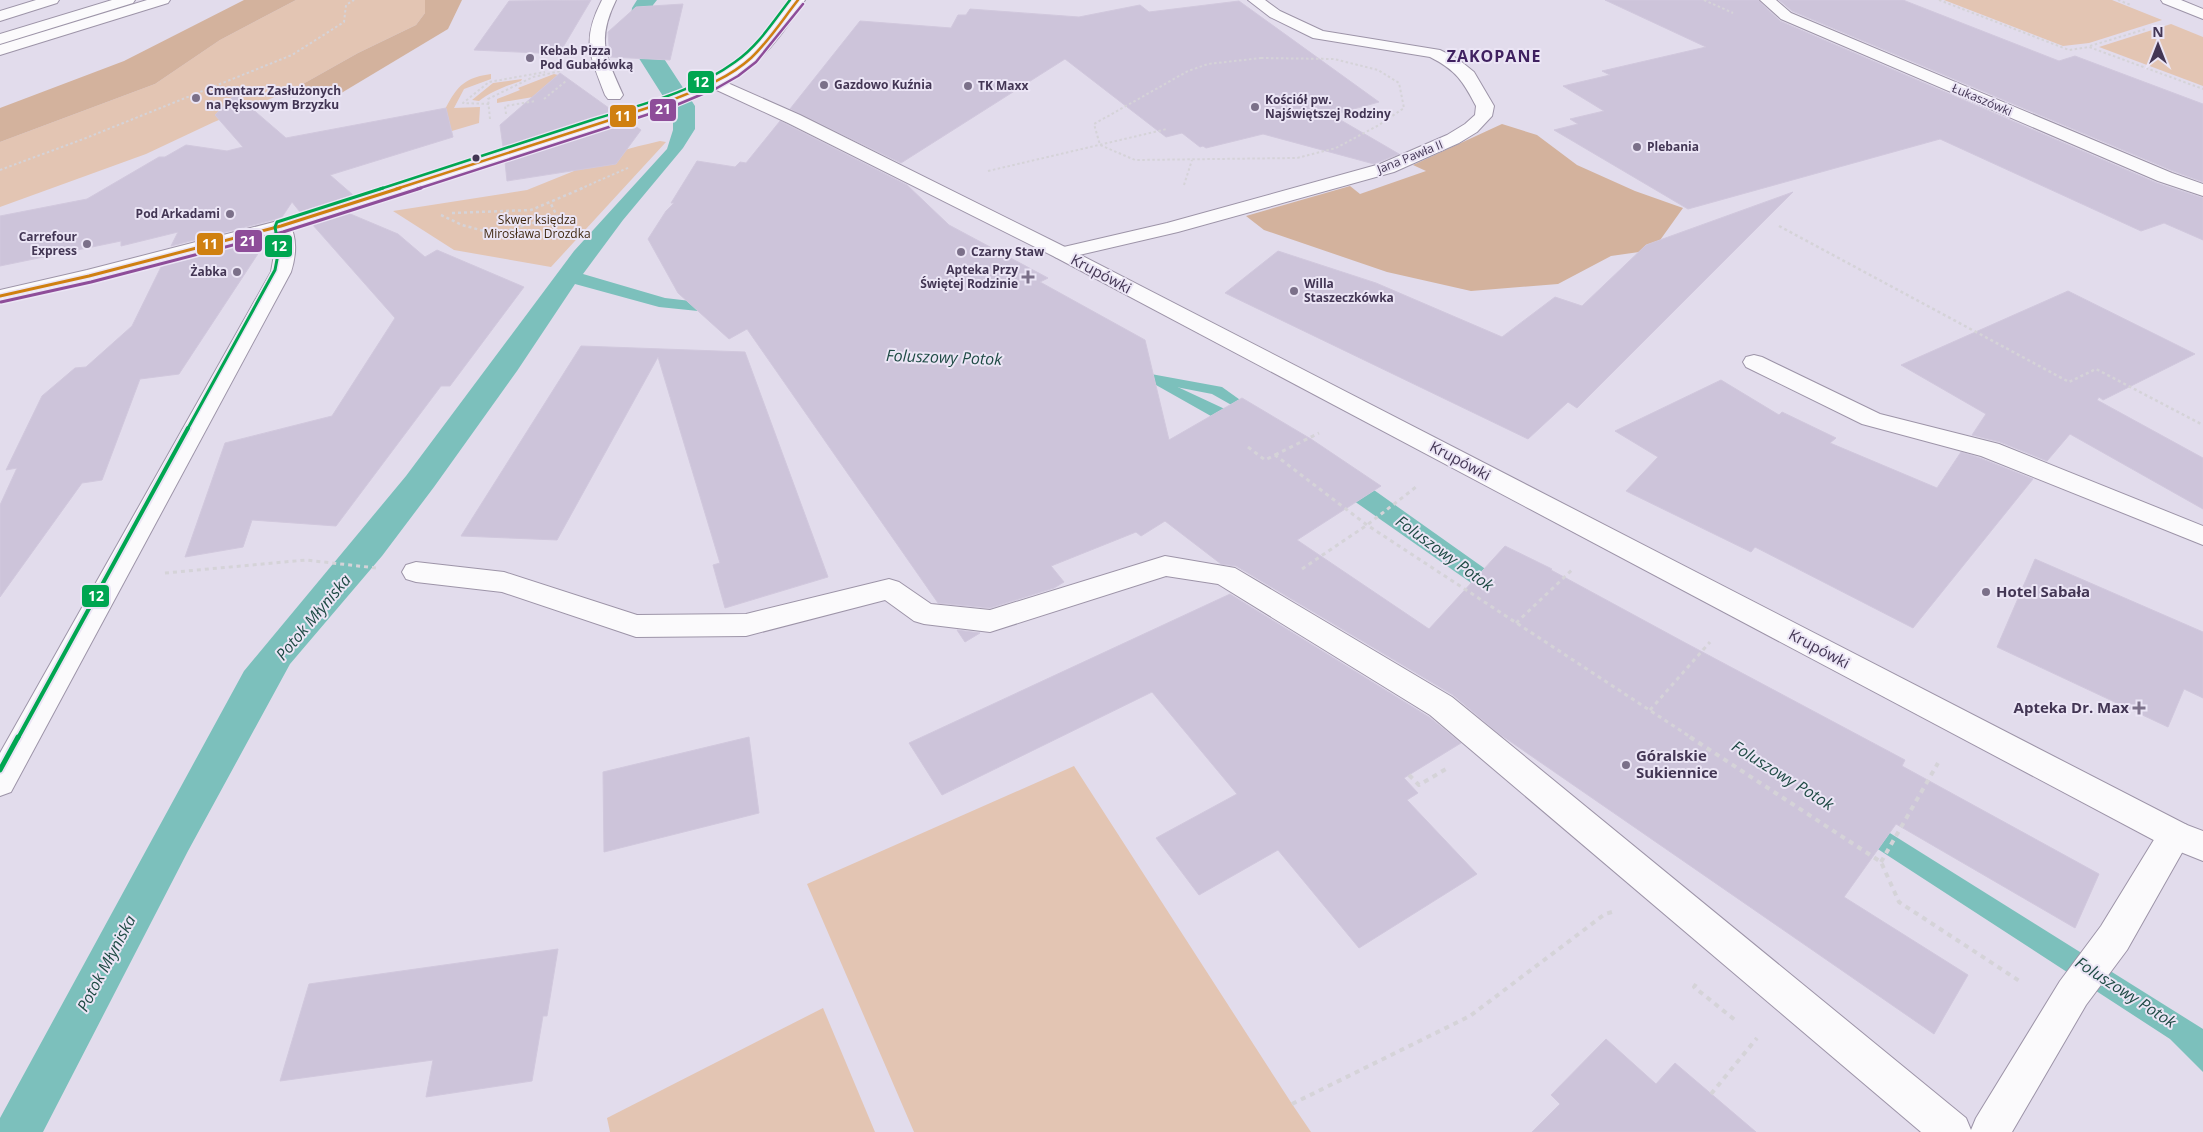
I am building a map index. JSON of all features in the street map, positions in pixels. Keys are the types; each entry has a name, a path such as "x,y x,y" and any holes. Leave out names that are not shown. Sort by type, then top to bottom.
{"street":[{"path":"0,16 52,0"},
{"path":"0,39 128,0"},
{"path":"0,50 163,0"},
{"path":"610,0 600,17 595,39 614,95"},
{"path":"0,296 89,276 280,226 650,108 705,86 751,58 798,0"},
{"name":"Jana Pawła II","path":"1062,253 1171,228 1388,168 1453,139 1471,128 1483,116 1486,106 1468,76 1452,62 1434,52 1319,35 1275,14 1254,0"},
{"name":"Łukaszówki","path":"1767,0 1786,16 2165,177 2203,190"},
{"path":"2168,0 2203,14"},
{"name":"Krupówki","path":"705,86 794,119 1062,253 2189,841"},
{"path":"0,783 281,272 286,250 280,226"},
{"path":"1754,362 1871,420 1990,450 2203,536"},
{"path":"416,572 504,582 636,626 746,625 889,589 924,614 990,621 1165,566 1225,575 1441,706 1952,1132"},
{"path":"1990,1132 2068,1002 2114,938 2189,841"}],"path":[{"path":"0,170 86,138 292,55 344,22 346,6 354,0"},
{"path":"1939,0 2070,50 2089,47 2150,27"},
{"path":"2089,47 2203,89"},
{"path":"1260,58 1334,59 1378,70 1399,83 1404,108 1379,125 1336,148 1297,158 1134,160 1100,145 1094,124 1188,71 1208,64 1232,60 1260,58"},
{"path":"489,104 463,102 488,82 568,70"},
{"path":"490,125 488,99 553,71"},
{"path":"507,117 505,106 543,100 570,77"},
{"path":"990,170 1166,129"},
{"path":"550,202 558,216 495,234 462,226 439,214 531,210 630,167"},
{"path":"1779,226 2069,382 2096,369 2203,425"},
{"path":"1248,447 1265,460 1315,436"},
{"path":"1275,455 1367,524 1881,862 1900,902 2068,1002"},
{"path":"1312,563 1397,500"},
{"path":"113,578 306,560 416,572"},
{"path":"1516,623 1545,596"},
{"path":"1650,710 1682,675"},
{"path":"1881,862 1961,723"},
{"path":"1409,775 1420,784"},
{"path":"1292,1104 1470,1016 1604,914 1673,899"},
{"path":"1711,1094 1757,1038"}],"green space":[{"name":"Cmentarz Zasłużonych na Pęksowym Brzyzku","path":"296,0 425,0 425,13 416,25 358,53 294,89 214,122 146,154 0,207 0,142 155,84 220,40"},
{"path":"1944,0 2112,0 2162,20 2089,43 2063,46"},
{"path":"2171,24 2203,37 2203,86 2099,47"},
{"path":"491,74 491,79 464,89 454,108 480,107 479,123 445,133 440,119 458,88 471,79"},
{"path":"554,74 558,75 533,97 497,103 497,99 520,90 518,88"},
{"path":"522,79 479,101 472,100 493,83"},
{"name":"Skwer księdza Mirosława Drozdka","path":"660,141 666,142 551,267 454,250 393,211 527,190 574,171 574,168 595,159"},
{"path":"1074,766 1311,1132 914,1132 807,884"},
{"path":"823,1008 875,1132 610,1132 607,1118"}],"shaded area":[{"path":"244,0 296,0 220,40 155,84 0,142 0,108 124,61"},
{"path":"425,0 462,0 448,29 338,95 294,89 358,53 416,25 425,13"},
{"path":"1502,124 1537,135 1577,165 1635,191 1683,208 1653,250 1611,256 1558,284 1471,291 1387,272 1264,230 1246,216 1350,186 1360,194 1426,171 1413,165"}],"water":[{"name":"Potok Młyniska","path":"637,0 657,0 653,5 652,20 657,48 695,106 695,129 683,148 623,220 583,274 665,298 742,307 1154,376 1326,456 1615,661 2203,1029 2203,1072 2170,1039 1507,608 1324,480 1156,385 1042,368 737,315 659,307 575,284 517,371 434,487 382,556 290,664 188,851 43,1132 0,1132 0,1118 244,671 406,476 574,251 667,149 673,130 673,112 635,52 630,25 632,8"}],"building":[{"path":"591,0 559,54 474,50 509,1"},
{"path":"1605,0 1758,0 1780,21 2157,183 2203,198 2203,240 2164,223 2141,231 1940,139 1688,209 1554,130 1578,124 1570,119 1604,111 1563,86 1610,75 1602,71 1706,47"},
{"path":"1779,0 1903,0 2059,61 2075,56 2203,104 2203,182 1792,11"},
{"path":"1239,1 1379,102 1332,115 1399,154 1374,164 1263,134 1206,148 1200,147 1182,133 1166,137 1065,59 901,163 790,109 860,21 951,28 958,15 966,15 970,9 1079,17 1140,5 1149,12"},
{"path":"683,4 670,60 610,57 608,32 636,7"},
{"path":"560,73 613,111 503,147 500,125"},
{"path":"235,94 286,138 446,108 453,137 330,175 353,195 300,212 292,202 282,217 273,220 171,246 178,232 121,246 121,241 0,266 0,216 87,199 159,157 165,157 186,145 227,151 243,147 215,115"},
{"path":"780,121 907,185 949,225 1048,278 1040,282 1145,340 1169,440 1242,398 1311,439 1381,486 1297,540 1429,629 1505,546 1552,569 1680,640 1905,760 1902,766 2099,874 2075,928 1896,824 1844,897 1968,975 1934,1034 1498,733 1453,695 1236,566 1221,564 1165,521 1141,536 1136,532 1051,566 1064,582 1054,588 990,608 938,603 747,329 729,339 678,293 648,239 666,211 674,203 671,203 697,161 735,167 740,162 746,163"},
{"path":"629,122 641,130 616,164 507,181 505,162"},
{"path":"1793,192 1577,408 1568,402 1528,439 1225,293 1278,251 1376,283 1502,337 1555,297 1582,306 1646,245"},
{"path":"348,213 398,234 425,257 437,250 524,287 450,386 441,386 336,526 252,520 243,547 185,557 225,443 332,416 395,318 312,224"},
{"path":"269,237 179,374 140,379 102,480 82,483 0,597 0,505 17,468 6,470 42,396 75,368 86,367 132,326 162,265"},
{"path":"2068,291 2195,354 2103,400 2099,397 2097,400 2203,458 2203,509 2070,434 2047,461 2000,442 1972,435 1986,414 1901,365"},
{"path":"581,346 745,352 828,577 725,608 713,565 720,563 658,357 557,540 461,536"},
{"path":"1721,380 1779,415 1782,412 1836,438 1830,443 1937,488 1961,452 2033,479 1913,628 1755,547 1751,552 1626,491 1658,457 1615,431"},
{"path":"2035,559 2203,632 2203,698 2184,689 2168,727 1997,647"},
{"path":"1230,594 1429,717 1461,743 1404,778 1418,793 1407,800 1477,874 1359,948 1278,850 1199,895 1156,838 1237,794 1152,692 942,795 909,743"},
{"path":"957,630 980,633 965,642"},
{"path":"749,737 759,813 604,852 603,772"},
{"path":"558,949 547,1016 543,1016 532,1081 426,1097 433,1060 280,1081 309,984"},
{"path":"1606,1039 1656,1084 1675,1063 1756,1132 1532,1132 1560,1104 1551,1095"}],"waterway":[{"name":"Foluszowy Potok","path":"1140,376 1217,390 1235,402"}],"transit line":[{"name":"12","path":"0,770 275,270 279,249 275,227 277,222 648,102 701,82 726,69 748,52 790,0"},
{"name":"11","path":"0,296 89,276 281,226 672,100 714,82 751,58 776,30 798,0"},
{"name":"21","path":"1,302 91,282 283,232 674,106 717,88 738,76 756,62 781,34 803,4"}],"place":[{"name":"Kebab Pizza Pod Gubałówką","path":"530,58"},
{"name":"Gazdowo Kuźnia","path":"824,85"},
{"name":"TK Maxx","path":"968,86"},
{"name":"Cmentarz Zasłużonych na Pęksowym Brzyzku","path":"196,98"},
{"name":"Kościół pw. Najświętszej Rodziny","path":"1255,107"},
{"name":"Plebania","path":"1637,147"},
{"name":"Pod Arkadami","path":"230,214"},
{"name":"Carrefour Express","path":"87,244"},
{"name":"Czarny Staw","path":"961,252"},
{"name":"Żabka","path":"237,272"},
{"name":"Apteka Przy Świętej Rodzinie","path":"1028,277"},
{"name":"Willa Staszeczkówka","path":"1294,291"},
{"name":"Hotel Sabała","path":"1986,592"},
{"name":"Apteka Dr. Max","path":"2139,708"},
{"name":"Góralskie Sukiennice","path":"1626,765"}],"district":[{"name":"ZAKOPANE","path":"1494,56"}]}
